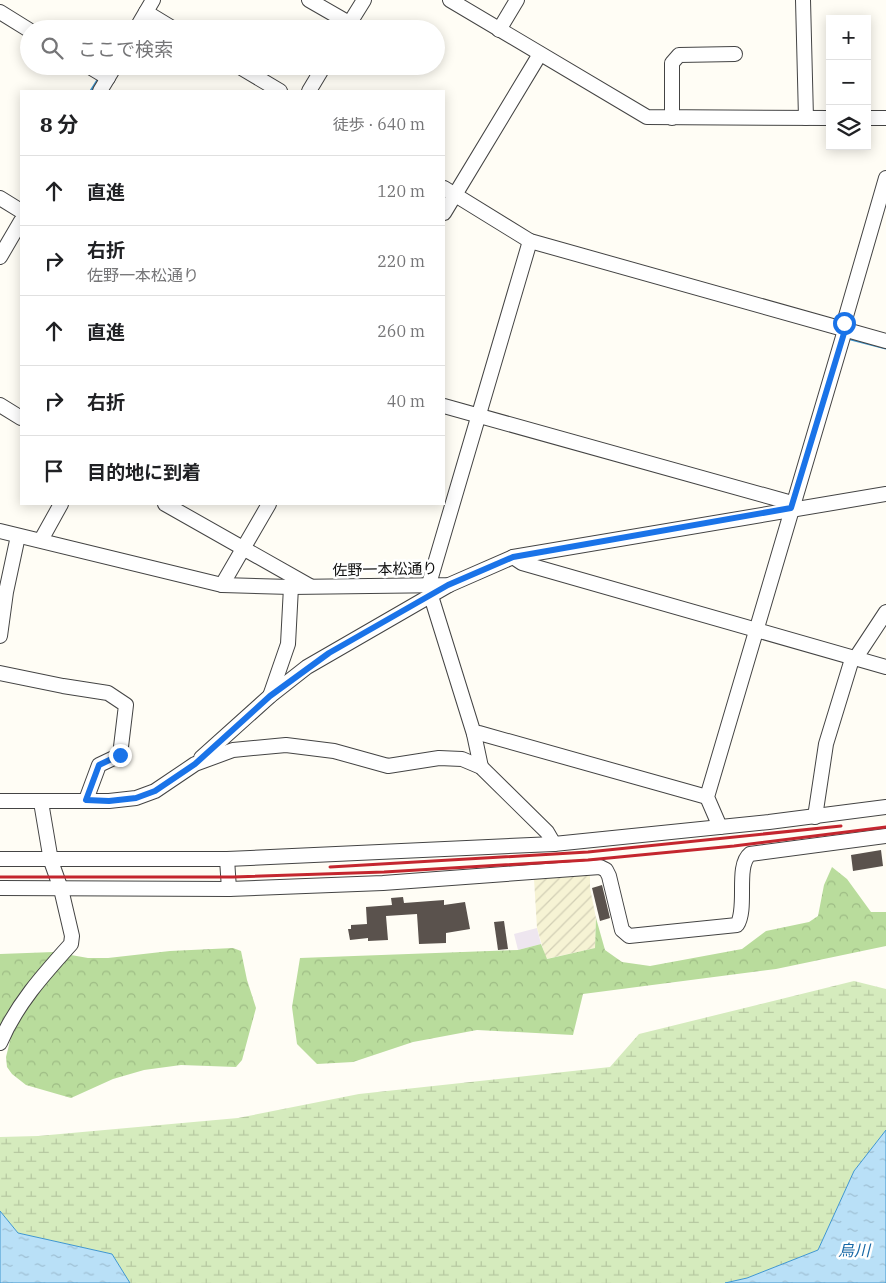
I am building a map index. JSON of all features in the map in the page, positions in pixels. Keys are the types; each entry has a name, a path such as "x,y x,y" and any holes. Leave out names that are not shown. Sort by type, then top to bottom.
{"street":[{"path":"309,0 339,20"},
{"path":"352,20 364,0"},
{"path":"450,0 648,118 826,118"},
{"path":"499,30 517,0"},
{"path":"803,0 806,118"},
{"path":"141,20 150,6 165,20"},
{"path":"0,12 20,24"},
{"path":"445,209 449,192 540,54"},
{"path":"672,118 672,63 679,55 735,54"},
{"path":"101,90 109,75"},
{"path":"253,75 278,90"},
{"path":"310,90 319,75"},
{"path":"871,118 886,118"},
{"path":"720,827 707,797 845,330 844,323 886,178"},
{"path":"449,192 530,241 886,342"},
{"path":"0,198 20,210"},
{"path":"0,257 20,223"},
{"path":"481,767 474,734 430,590 530,241"},
{"path":"0,405 20,417"},
{"path":"445,406 479,414 792,505"},
{"name":"佐野一本松通り","path":"0,531 222,585 430,590 448,585 513,557 792,505 886,494"},
{"path":"40,540 60,505"},
{"path":"167,505 311,586"},
{"path":"222,585 268,505"},
{"path":"0,636 6,592 18,536"},
{"path":"513,557 522,563 886,667"},
{"path":"270,696 288,644 291,587"},
{"path":"0,801 109,801 136,798 155,791 195,764 270,696 329,653 430,590"},
{"path":"815,817 826,744 853,659 886,612"},
{"path":"0,673 63,686 108,692 126,705 120,755 99,765 86,800"},
{"path":"474,734 479,733 707,797"},
{"path":"195,764 245,748 286,745 334,751 388,766 451,758 481,767 547,832 554,844"},
{"path":"0,1043 9,1020 32,988 71,944 72,936 61,889 51,860 41,802"},
{"path":"0,859 227,859 554,844 815,817 886,807"},
{"path":"0,888 229,889 383,883 600,867 606,870 622,930 628,936 737,925 741,916 744,862 750,854 886,836"},
{"path":"227,859 229,889"}],"shaded area":[{"path":"590,874 590,888 596,918 595,948 546,959 537,928 534,879"},
{"path":"537,928 541,944 518,950 514,934"}],"green space":[{"path":"832,867 847,879 871,912 886,912 886,946 776,969 583,994 573,1035 477,1030 413,1042 353,1062 317,1064 297,1044 292,1007 300,958 518,950 541,944 547,959 595,948 596,918 605,950 622,962 650,966 742,949 766,931 809,922 818,916 824,885"},
{"path":"233,948 241,951 247,980 256,1008 242,1060 236,1067 181,1065 144,1070 113,1079 71,1098 26,1085 12,1074 7,1067 6,1057 11,1037 0,1030 0,954 54,952 88,958 108,958 170,951"},
{"path":"854,981 886,989 886,1130 854,1171 818,1250 747,1278 725,1283 130,1283 112,1254 18,1233 0,1211 0,1137 38,1136 238,1118 359,1094 610,1067 639,1034"}],"water":[{"name":"烏川","path":"886,1130 886,1283 725,1283 747,1278 818,1250 854,1171"},
{"path":"0,1211 18,1233 112,1254 130,1283 0,1283"}],"building":[{"path":"881,850 883,866 853,871 851,855"},
{"path":"602,885 610,918 600,921 592,888"},
{"path":"403,897 404,903 444,900 444,905 465,902 470,929 446,933 446,943 419,944 417,914 386,916 388,940 368,941 368,938 350,940 348,929 351,929 351,925 367,924 366,907 392,905 391,898"},
{"path":"504,921 508,949 498,950 494,922"}],"waterway":[{"path":"92,90 98,80"},
{"path":"851,339 886,348"}],"railway":[{"path":"330,867 588,852 841,826"},
{"path":"0,877 233,877 384,872 588,860 734,846 886,827"}],"route":[{"path":"120,755 99,765 86,800 109,801 136,798 155,791 195,764 270,696 329,653 448,585 513,557 791,508 845,330 844,323"}]}
